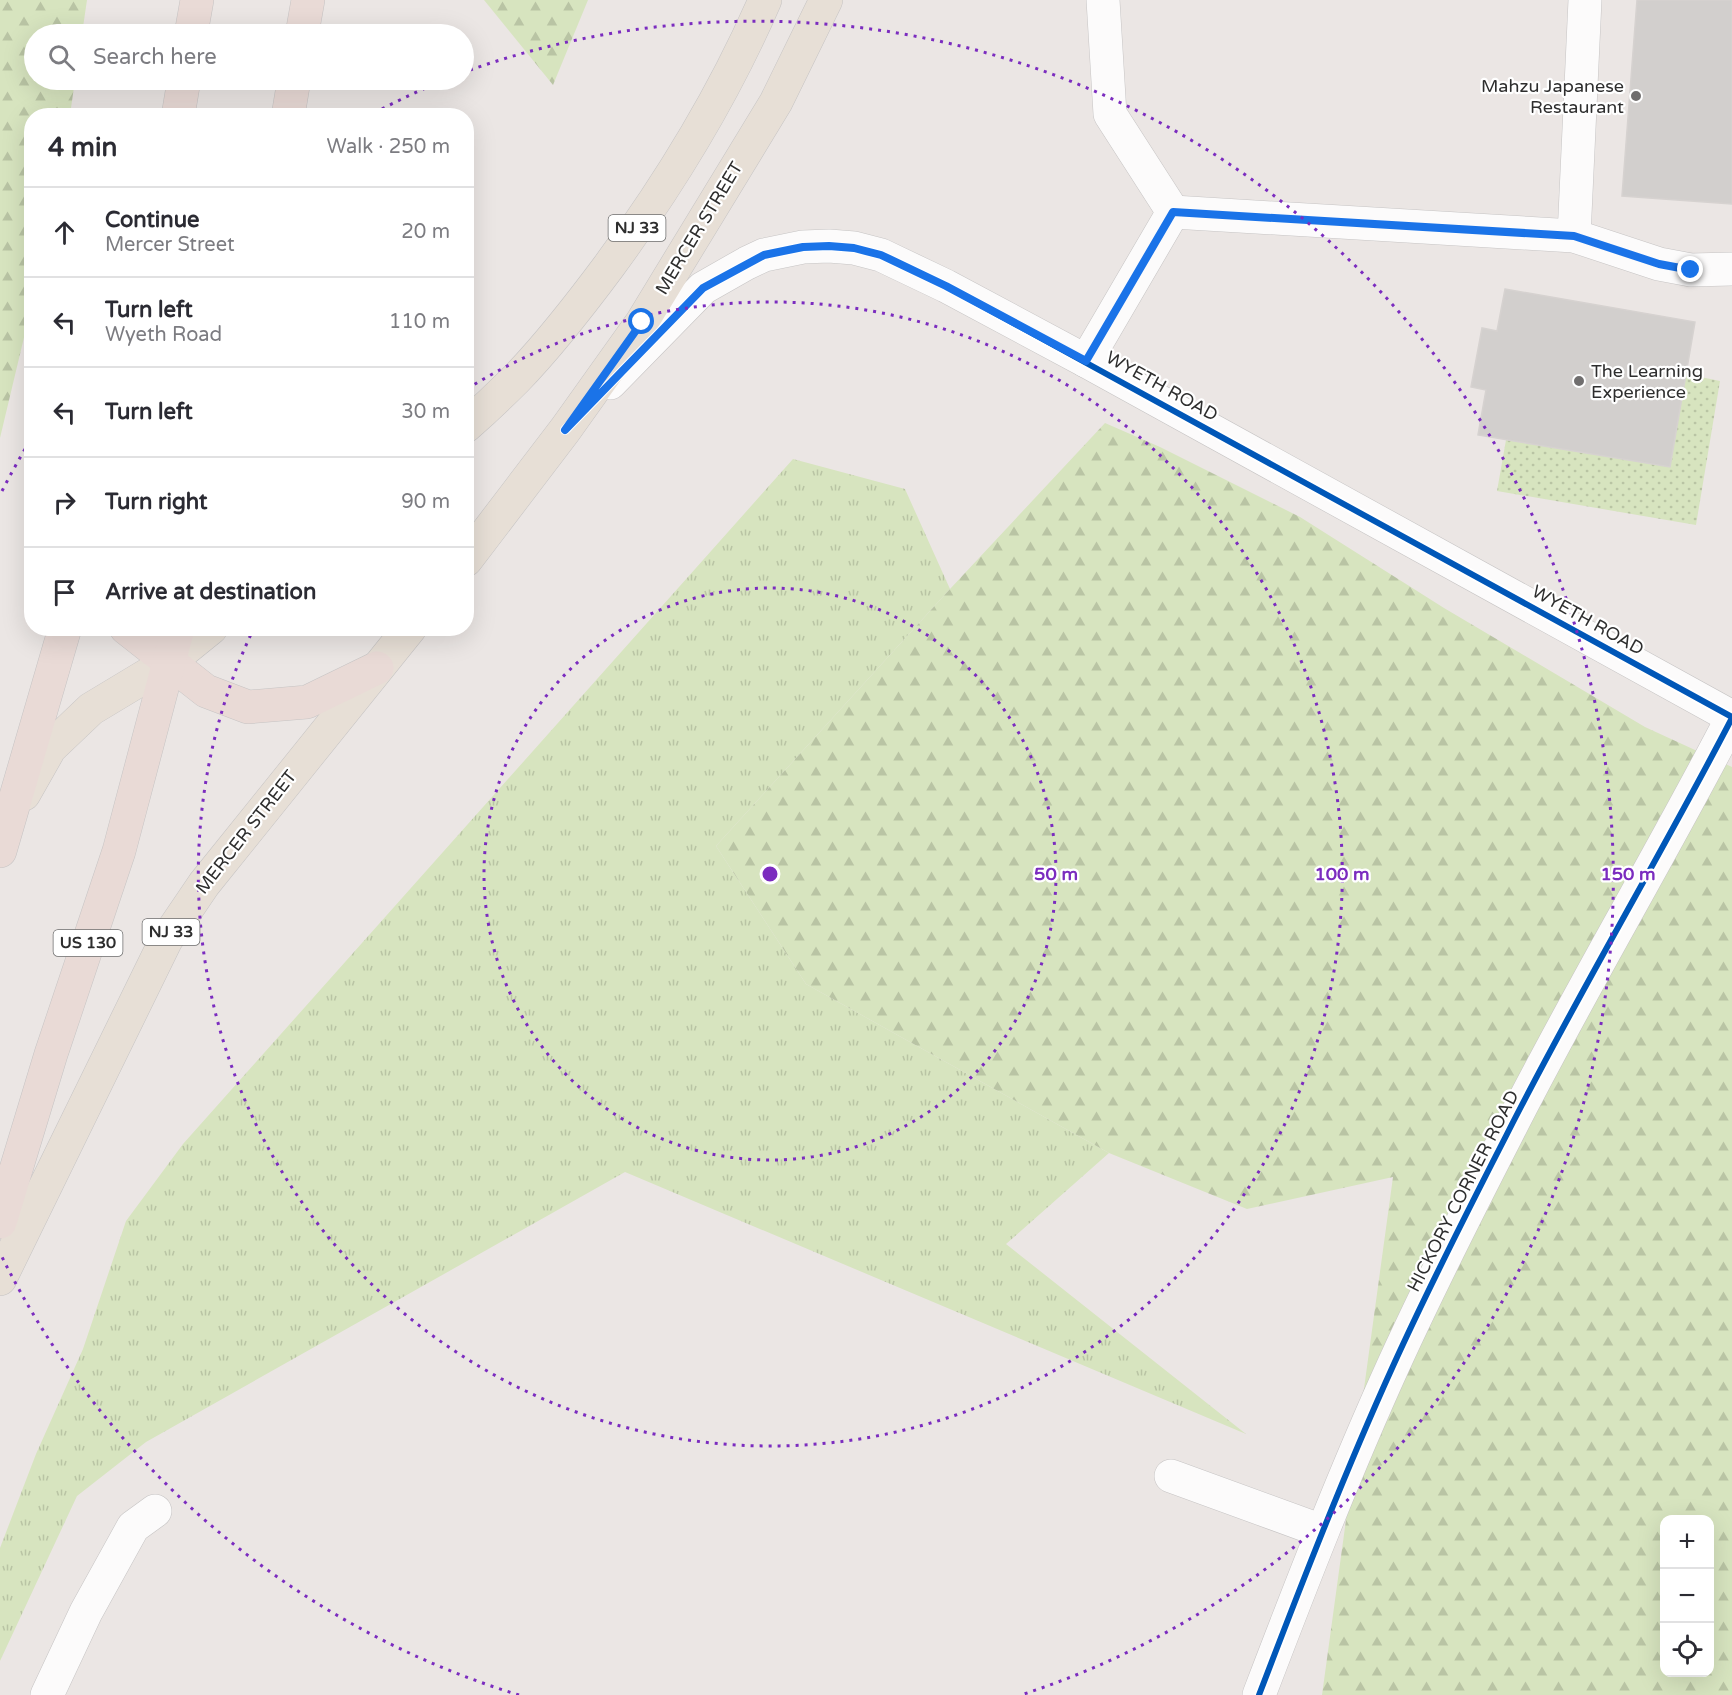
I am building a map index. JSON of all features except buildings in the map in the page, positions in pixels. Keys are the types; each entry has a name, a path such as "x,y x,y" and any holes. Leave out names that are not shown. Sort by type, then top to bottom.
{"highway":[{"path":"193,24 197,0"},
{"path":"304,24 308,0"},
{"path":"179,108 182,90"},
{"path":"289,108 292,90"},
{"path":"4,836 63,636"},
{"path":"136,636 206,691 248,707 307,702 377,668"},
{"name":"US 130","path":"0,1222 51,1054 118,851 176,636"}],"main road":[{"name":"NJ 33","path":"474,418 516,379 574,313 645,217 697,136 743,51 765,0"},
{"name":"MERCER STREET","path":"474,549 565,430 642,322 776,102 826,0"},
{"path":"4,836 50,748 91,710 169,662 201,636"},
{"name":"MERCER STREET","path":"0,1279 166,940 204,884 403,636"}],"street":[{"path":"1103,0 1110,114 1173,212"},
{"path":"1574,236 1585,0"},
{"path":"1173,212 1574,236 1659,264 1691,270 1732,269"},
{"path":"1086,361 1173,212"},
{"name":"WYETH ROAD","path":"565,430 703,288 764,255 803,247 854,248 881,255 946,286 1732,718"},
{"name":"HICKORY CORNER ROAD","path":"1259,1695 1322,1531 1393,1366 1491,1164 1732,718"},
{"path":"1171,1476 1322,1531"},
{"path":"47,1695 86,1612 133,1527 155,1511"}],"green space":[{"path":"0,0 87,0 83,24 24,24 24,90 74,90 71,108 24,108 24,337 0,438"},
{"path":"484,0 588,0 553,85"},
{"path":"1686,374 1720,381 1696,525 1497,491 1506,440 1670,467"},
{"path":"1105,423 1160,447 1300,517 1444,608 1645,727 1732,767 1732,1695 1322,1695 1393,1177 1247,1209 1109,1153 806,984 716,846"},
{"path":"793,459 905,489 950,589 716,846 806,984 1109,1153 1006,1244 1246,1434 625,1172 146,1442 77,1496 0,1661 0,1548 36,1454 83,1349 126,1221 183,1144"}],"cycle path":[{"path":"565,430 703,288 764,255 803,247 854,248 881,255 946,286 1732,717"},
{"path":"1259,1695 1357,1448 1434,1279 1533,1083 1732,718"}],"place":[{"name":"Mahzu Japanese Restaurant","path":"1636,96"},
{"name":"The Learning Experience","path":"1579,381"}],"route":[{"path":"642,322 565,430 703,288 764,255 803,247 854,248 881,255 946,286 1086,361 1173,212 1574,236 1659,264 1691,270"}]}
